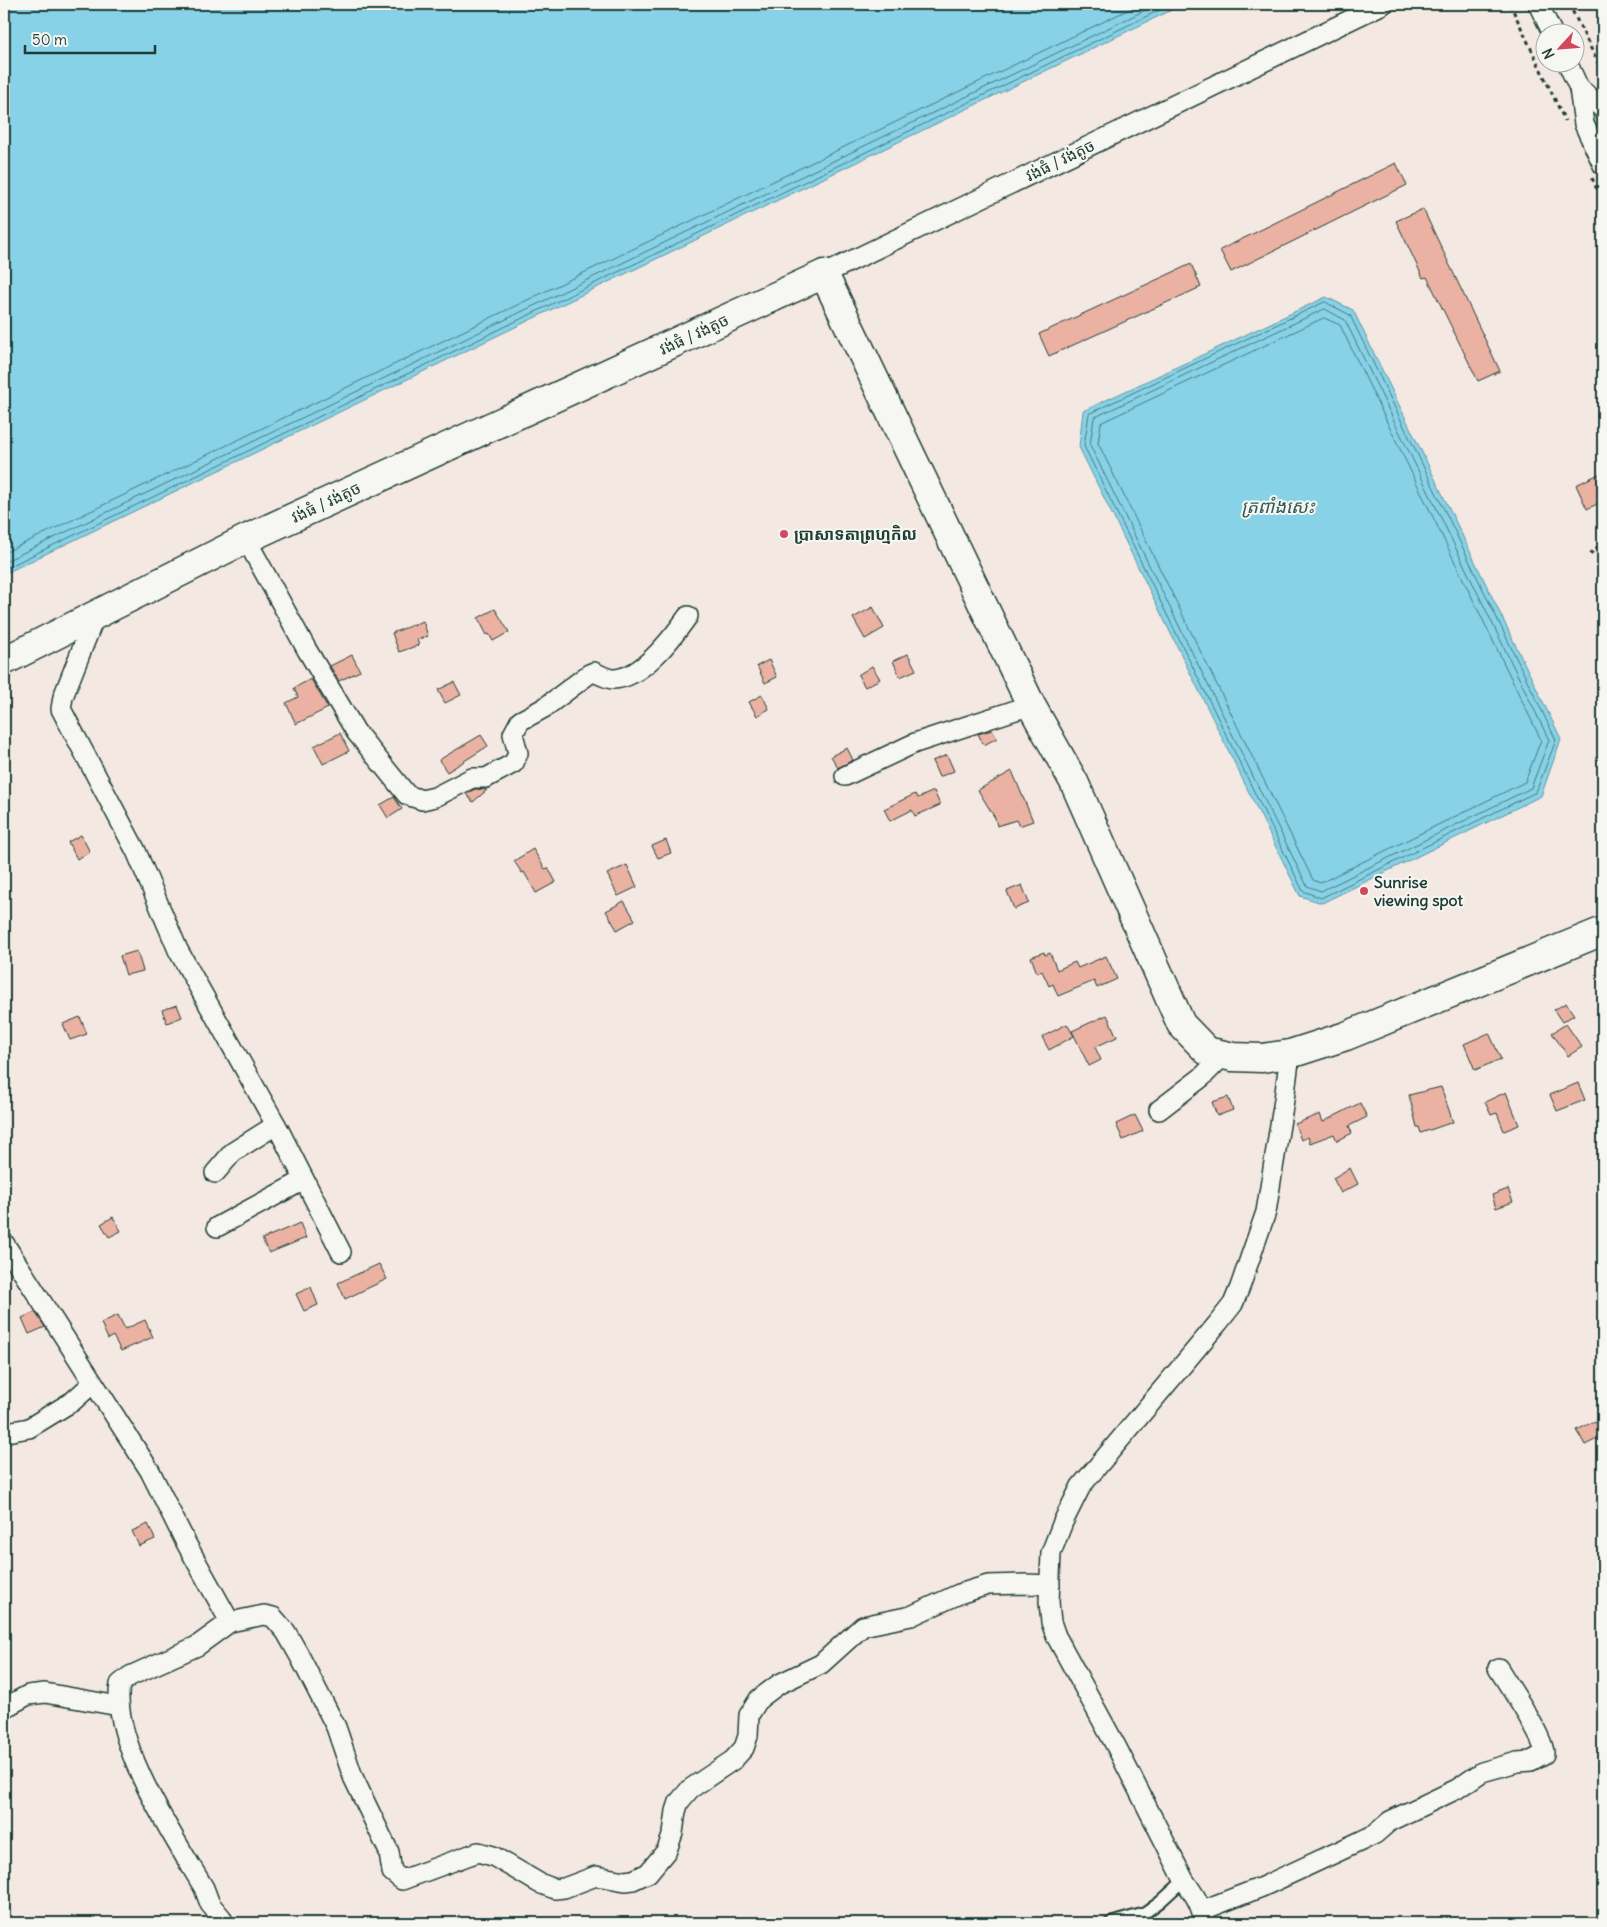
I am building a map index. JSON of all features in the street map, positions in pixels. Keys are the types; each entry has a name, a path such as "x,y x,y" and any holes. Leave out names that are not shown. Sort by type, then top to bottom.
{"main road":[{"name":"វង់ធំ / វង់តូច","path":"4,661 246,539 824,274"},
{"path":"824,274 1031,705 1074,782 1181,1024 1207,1051 1224,1055 1262,1058 1290,1054 1346,1036 1603,931"}],"street":[{"name":"វង់ធំ / វង់តូច","path":"824,274 1382,4"},
{"path":"1538,4 1547,22"},
{"path":"1571,72 1579,88 1584,124 1597,170"},
{"path":"1579,88 1603,109"},
{"path":"246,539 307,650 356,732 407,795 422,800 435,797 472,778 486,778 514,763 518,753 513,734 520,721 544,708 589,674 594,672 604,677 620,678 644,667 688,616"},
{"path":"95,616 63,697 61,709 136,851 178,950 276,1125 342,1252"},
{"path":"845,776 914,743 1031,705"},
{"path":"1290,1054 1266,1212 1233,1304 1081,1486 1062,1522 1051,1553 1049,1602 1051,1622 1056,1636 1117,1748 1204,1916 1361,1841 1390,1822 1457,1789 1482,1772 1517,1762 1531,1761 1544,1754 1545,1748 1537,1733 1498,1668"},
{"path":"1159,1110 1202,1077 1224,1055"},
{"path":"215,1173 233,1152 276,1125"},
{"path":"217,1227 304,1180"},
{"path":"4,1243 150,1472 186,1543 230,1622"},
{"path":"7,1432 29,1428 73,1401 93,1383"},
{"path":"224,1923 210,1904 204,1888 147,1789 126,1734 119,1713 119,1706 120,1684 130,1676 197,1646 230,1622 264,1615 273,1617 286,1632 336,1728 359,1790 389,1852 392,1872 395,1876 406,1880 478,1852 493,1856 539,1883 555,1889 564,1888 596,1876 625,1881 648,1873 667,1850 673,1833 679,1802 690,1789 726,1765 744,1748 748,1736 749,1715 759,1699 779,1684 821,1664 863,1626 911,1616 959,1594 988,1585 1050,1585"},
{"path":"4,1708 28,1695 45,1693 119,1706"}],"lane":[{"path":"1110,1923 1145,1913 1184,1880"}],"path":[{"path":"1510,4 1565,121"},
{"path":"1569,4 1603,73"},
{"path":"1597,170 1603,203"},
{"path":"1590,554 1603,542"}],"green space":[{"path":"1579,88 1603,109 1603,165"}],"water":[{"path":"4,4 1184,4 4,574"},
{"name":"ត្រពាំងសេះ","path":"1326,297 1353,310 1561,739 1541,796 1322,903 1300,896 1079,447 1083,411"}],"building":[{"path":"1396,163 1407,185 1231,272 1220,250"},
{"path":"1423,209 1500,371 1478,381 1427,277 1423,278 1396,221"},
{"path":"1191,264 1201,287 1049,356 1039,334"},
{"path":"1603,472 1603,501 1587,509 1576,485"},
{"path":"873,607 884,628 865,639 853,618"},
{"path":"495,609 509,632 493,641 489,634 487,635 478,618"},
{"path":"423,621 428,636 417,640 419,645 399,652 392,633"},
{"path":"908,654 916,670 900,677 893,661"},
{"path":"352,655 360,671 339,681 330,666"},
{"path":"769,660 777,677 765,683 757,666"},
{"path":"872,666 880,679 865,687 858,675"},
{"path":"311,679 328,708 296,724 286,703 298,697 294,688"},
{"path":"454,682 461,695 445,703 438,690"},
{"path":"762,695 769,709 757,716 749,702"},
{"path":"992,730 997,738 984,745 978,734"},
{"path":"340,733 349,751 323,764 314,746"},
{"path":"481,735 488,746 447,772 439,760"},
{"path":"847,748 853,760 838,768 831,756"},
{"path":"947,755 954,771 939,777 932,761"},
{"path":"1012,771 1033,821 1019,826 1016,820 997,826 995,818 978,790"},
{"path":"475,789 487,790 473,802 466,794"},
{"path":"934,791 940,805 915,816 912,810 890,821 884,809 915,794 918,798"},
{"path":"394,797 402,809 388,818 380,805"},
{"path":"81,835 90,852 77,859 68,842"},
{"path":"666,840 671,853 658,858 652,846"},
{"path":"533,849 545,869 548,868 556,882 536,893 524,872 522,873 514,861"},
{"path":"627,865 637,887 618,896 607,874"},
{"path":"1022,885 1029,903 1014,909 1007,891"},
{"path":"624,901 635,920 617,930 606,911"},
{"path":"137,951 143,971 126,975 120,956"},
{"path":"1044,952 1045,955 1050,953 1057,970 1075,962 1078,968 1106,956 1117,979 1097,988 1094,981 1058,996 1053,984 1049,986 1042,971 1037,973 1031,957"},
{"path":"1566,1003 1574,1015 1562,1022 1554,1010"},
{"path":"177,1005 182,1017 167,1023 162,1010"},
{"path":"1107,1015 1117,1037 1095,1047 1101,1060 1089,1066 1072,1031"},
{"path":"80,1017 87,1034 70,1040 63,1024"},
{"path":"1067,1024 1074,1036 1049,1050 1042,1037"},
{"path":"1566,1024 1582,1047 1568,1056 1552,1033"},
{"path":"1489,1033 1501,1059 1475,1070 1464,1044"},
{"path":"1578,1083 1585,1100 1557,1111 1550,1095"},
{"path":"1441,1087 1453,1122 1421,1133 1419,1127 1417,1127 1409,1095"},
{"path":"1506,1092 1519,1125 1504,1131 1497,1113 1491,1115 1485,1102"},
{"path":"1228,1097 1233,1110 1217,1116 1212,1102"},
{"path":"1360,1103 1367,1117 1349,1126 1352,1133 1337,1141 1334,1134 1310,1143 1308,1137 1301,1140 1295,1124 1320,1114 1323,1122"},
{"path":"1135,1115 1143,1131 1123,1140 1116,1124"},
{"path":"1350,1168 1358,1184 1341,1193 1333,1178"},
{"path":"1508,1189 1513,1202 1496,1208 1492,1195"},
{"path":"113,1217 121,1231 109,1237 101,1224"},
{"path":"300,1223 306,1238 269,1253 262,1239"},
{"path":"379,1264 387,1279 345,1299 338,1283"},
{"path":"311,1287 318,1305 304,1311 296,1294"},
{"path":"35,1312 45,1327 29,1334 22,1318"},
{"path":"118,1315 125,1329 145,1320 153,1337 121,1351 113,1336 108,1339 101,1323"},
{"path":"1595,1421 1603,1436 1585,1445 1577,1430"},
{"path":"148,1524 155,1539 139,1546 132,1531"}],"place":[{"name":"ប្រាសាទតាព្រហ្មកិល","path":"784,534"},
{"name":"Sunrise viewing spot","path":"1364,891"}]}
